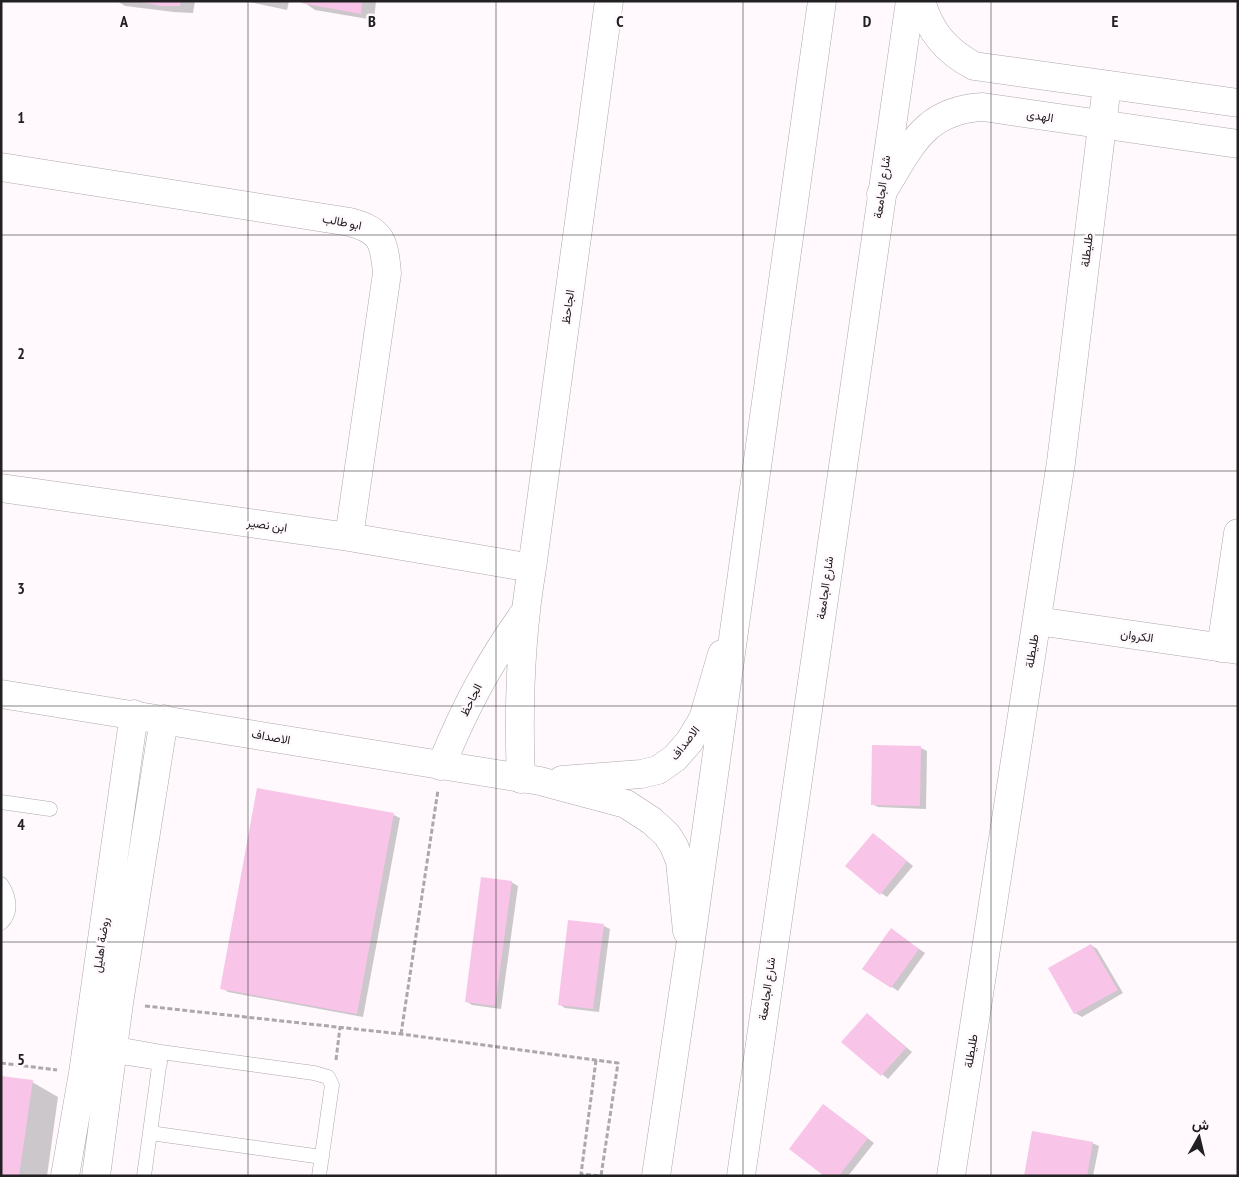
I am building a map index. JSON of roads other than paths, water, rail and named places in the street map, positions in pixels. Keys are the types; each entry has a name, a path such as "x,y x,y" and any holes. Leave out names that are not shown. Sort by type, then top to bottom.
{"street":[{"name":"الجاحظ","path":"530,780 520,704 525,612 609,1"},
{"path":"656,1176 689,954 822,1"},
{"name":"شارع الجامعة","path":"741,1176 910,1"},
{"path":"921,1 931,27 944,45 959,58 974,66 1238,103"},
{"name":"طليطلة","path":"952,1176 1061,462 1107,84"},
{"name":"الهدى","path":"881,194 921,132 934,120 966,108 983,107 1238,144"},
{"name":"ابو طالب","path":"1,167 350,222 367,227 378,237 385,250 387,273 349,537"},
{"name":"ابن نصير","path":"1,488 349,537 532,568"},
{"path":"1230,649 1238,532"},
{"name":"الاصداف","path":"530,780 641,774 658,770 675,758 689,742 703,719 739,597"},
{"name":"الجاحظ","path":"441,766 454,734 486,671 525,612"},
{"name":"الكروان","path":"1037,621 1230,649"},
{"name":"الاصداف","path":"1,694 134,714 530,780 626,804 652,821 674,846 680,862 689,954"},
{"name":"روضة اهليل","path":"65,1176 96,1053 123,891 134,714"},
{"path":"96,1176 96,1053 119,1003 123,891 164,720"}],"lane":[{"path":"1,802 50,809"},
{"path":"1,884 7,893 9,907 1,923"},
{"path":"96,1053 314,1073 328,1077 332,1085 319,1176"},
{"path":"144,1176 160,1058"},
{"path":"150,1133 322,1157"}]}
